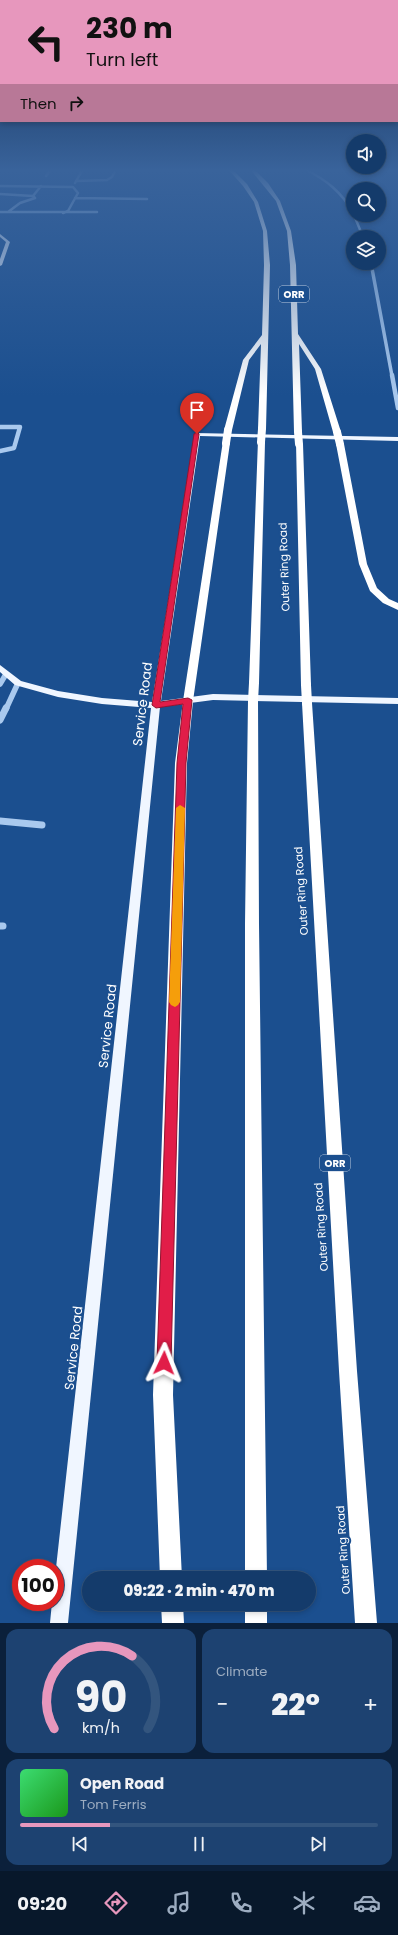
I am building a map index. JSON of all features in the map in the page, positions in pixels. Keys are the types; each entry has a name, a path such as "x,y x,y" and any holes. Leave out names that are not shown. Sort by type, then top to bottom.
{"highway":[{"name":"ORR","path":"256,1571 252,924 254,683 265,335 266,245"},
{"name":"Outer Ring Road","path":"290,245 293,266 306,685 366,1623"},
{"path":"295,334 318,369 340,444 363,564 373,590 386,601 398,607"},
{"path":"171,1571 163,1395 181,763 188,700 227,436 246,360 265,335"},
{"path":"373,590 398,599"},
{"path":"172,1611 173,1623"},
{"path":"256,1611 256,1623"}],"main road":[{"path":"0,265 7,245"},
{"name":"Service Road","path":"59,1623 156,705 197,434 398,438"},
{"path":"3,671 18,683 58,694 102,701 156,705 213,697 398,701"}],"street":[{"path":"372,270 398,408"},
{"path":"0,427 20,427 14,448 0,451"},
{"path":"0,684 3,671"},
{"path":"0,720 18,683"},
{"path":"0,821 42,825"}],"slow traffic":[{"path":"175,1002 180,808"}],"route":[{"path":"164,1363 181,763 188,700 156,705 197,434"}]}
